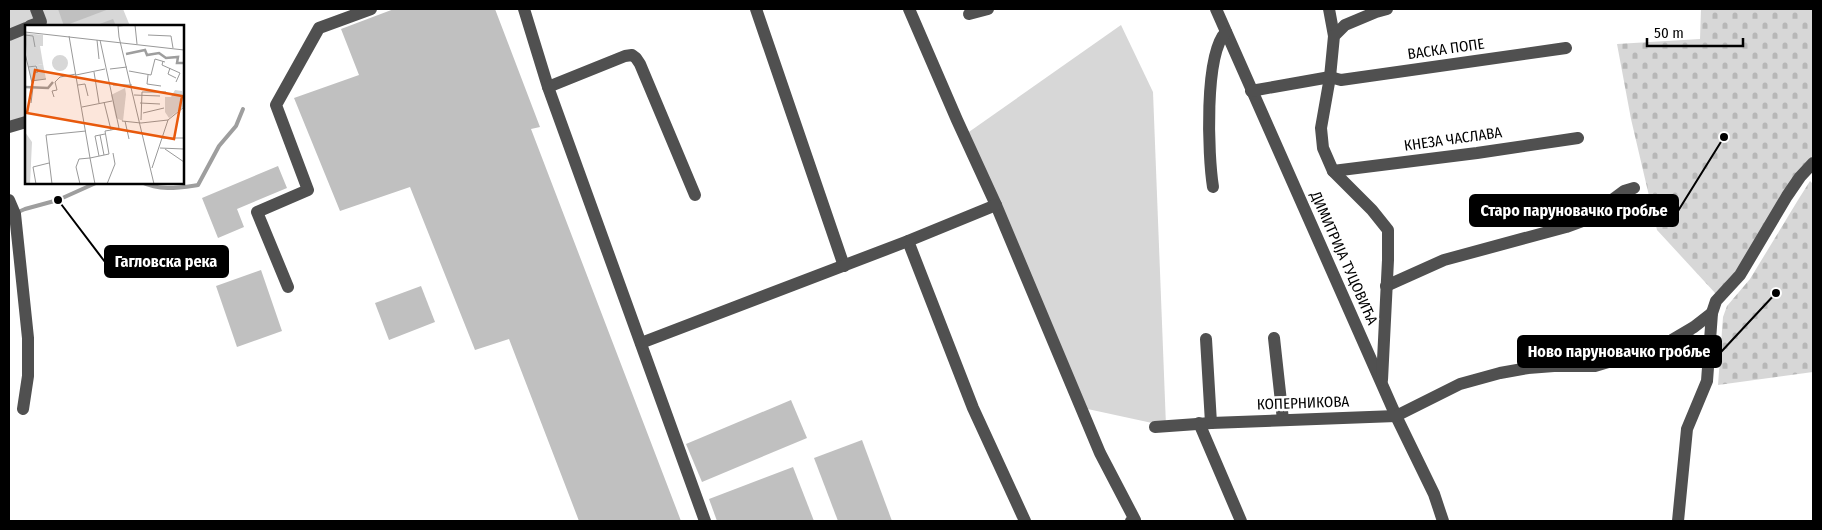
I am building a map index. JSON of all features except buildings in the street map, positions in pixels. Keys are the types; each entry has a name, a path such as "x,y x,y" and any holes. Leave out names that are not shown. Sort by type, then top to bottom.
{"street":[{"path":"33,25 41,22 36,9"},
{"path":"288,287 257,212 308,190 276,105 319,28 371,9"},
{"path":"524,9 548,87 705,521"},
{"path":"756,9 844,266"},
{"path":"909,9 996,205 1100,453 1135,520 1131,521"},
{"path":"969,14 988,9"},
{"name":"ДИМИТРИЈА ТУЦОВИЋА","path":"1216,9 1396,416 1434,494 1443,521"},
{"path":"1329,9 1334,36 1330,76 1321,128 1321,138 1326,157 1333,171 1372,210 1388,230 1382,382"},
{"path":"1334,36 1345,25 1387,9"},
{"path":"9,35 25,28"},
{"path":"1213,187 1209,153 1211,92 1216,48 1226,32"},
{"name":"ВАСКА ПОПЕ","path":"1251,91 1330,76 1341,80 1566,48"},
{"path":"548,87 625,56 632,55 636,58 648,82 695,195"},
{"path":"9,128 25,122"},
{"name":"КНЕЗА ЧАСЛАВА","path":"1333,171 1578,138"},
{"path":"1678,521 1687,429 1707,381 1712,313 1716,301 1740,275 1787,196 1810,166"},
{"path":"1386,286 1444,260 1566,227 1584,220 1624,191 1634,188"},
{"path":"9,200 15,214 28,338 28,376 23,409"},
{"path":"641,343 844,266 996,205"},
{"path":"908,241 973,408 1025,521"},
{"path":"1396,416 1460,384 1500,373 1554,366 1595,366 1632,356 1672,340 1694,327 1712,313"},
{"path":"1274,338 1283,420"},
{"path":"1672,340 1688,338 1709,351"},
{"path":"1206,339 1205,423 1241,521"},
{"name":"КОПЕРНИКОВА","path":"1155,427 1205,423 1396,416"}],"green space":[{"path":"9,9 123,9 130,25 25,25 25,122 9,127"},
{"path":"1701,9 1813,9 1813,156 1800,170 1740,268 1716,294 1657,230 1631,119 1617,44 1700,39"},
{"path":"1121,25 1153,92 1166,426 1083,408 966,134"},
{"path":"1810,181 1813,184 1813,372 1718,385 1723,317 1727,306 1750,279"}],"waterway":[{"path":"146,184 162,188 198,185 219,146 236,126 243,109"},
{"path":"9,216 25,209 58,200 94,184"}],"place":[{"name":"Старо паруновачко гробље","path":"1724,137"},
{"name":"Гагловска река","path":"58,200"},
{"name":"Ново паруновачко гробље","path":"1776,293"}]}
